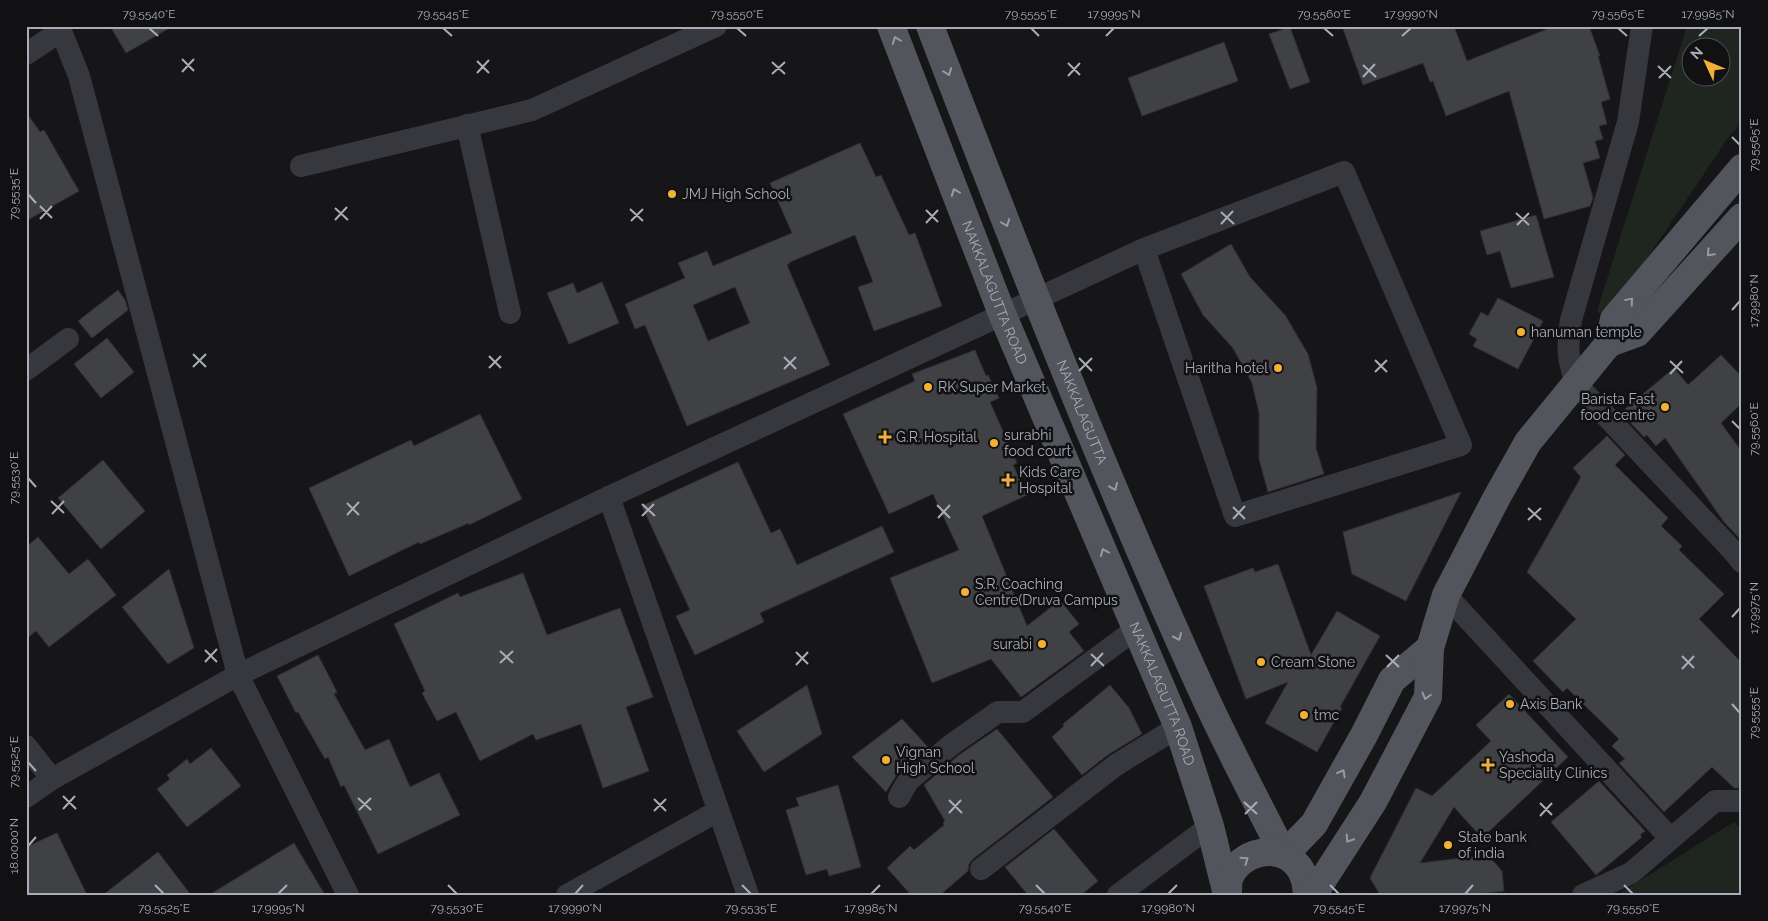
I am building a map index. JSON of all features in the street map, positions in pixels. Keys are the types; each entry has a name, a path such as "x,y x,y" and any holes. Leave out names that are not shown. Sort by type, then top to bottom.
{"main road":[{"name":"NAKKALAGUTTA ROAD","path":"891,26 1003,316 1178,727 1210,826 1227,895"},
{"name":"NAKKALAGUTTA","path":"930,26 1036,300 1160,595 1200,686 1284,855 1297,865 1306,879 1307,895"},
{"path":"1313,895 1373,802 1428,697 1430,648 1446,595 1497,496 1528,442 1609,343 1614,319 1742,168"},
{"path":"1609,343 1636,333 1742,217"},
{"path":"1227,895 1229,880 1238,865 1251,855 1268,851 1284,855 1314,824 1364,735 1392,680 1430,648"}],"street":[{"path":"301,166 532,110 716,26"},
{"path":"1642,26 1628,122 1571,320 1568,358 1576,384 1739,553"},
{"path":"26,54 60,29 79,76 238,676 348,895"},
{"path":"468,125 510,313"},
{"path":"26,797 52,779 238,676 610,498 1144,249 1344,172 1461,445 1235,516 1144,249"},
{"path":"26,370 68,339"},
{"path":"610,498 748,895"},
{"path":"1446,595 1670,838"},
{"path":"899,797 908,781 951,745 998,712 1023,712 1136,629"},
{"path":"982,869 1116,765 1178,727"},
{"path":"26,746 52,779"},
{"path":"1583,895 1631,872 1715,801 1742,800"},
{"path":"567,895 718,811"},
{"path":"1118,895 1210,826"}],"shaded area":[{"path":"1687,26 1742,26 1742,122 1728,138 1607,318 1597,311 1680,48 1680,88 1730,88 1730,38 1683,38"},
{"path":"1734,822 1742,831 1742,895 1617,895"}],"building":[{"path":"110,26 173,26 126,53"},
{"path":"1342,26 1454,26 1467,61 1555,26 1589,26 1600,56 1598,56 1610,99 1601,102 1607,124 1599,126 1603,139 1595,141 1600,158 1583,163 1593,198 1590,206 1544,219 1509,91 1446,116 1433,81 1430,82 1423,63 1363,85"},
{"path":"1290,27 1310,82 1290,89 1269,34"},
{"path":"1224,42 1238,81 1142,116 1128,78"},
{"path":"26,112 40,132 44,130 79,191 26,221"},
{"path":"860,143 876,177 881,175 909,235 915,233 942,306 874,331 858,287 873,282 855,235 790,262 787,265 830,365 687,426 645,325 635,329 625,304 685,278 678,263 707,251 713,266 792,233 770,183","holes":["735,287 750,323 708,341 693,305"]},
{"path":"1536,215 1554,277 1511,288 1500,251 1487,255 1480,231"},
{"name":"Haritha hotel","path":"1231,244 1250,277 1285,315 1308,354 1317,388 1316,448 1324,474 1268,492 1259,459 1259,413 1252,383 1233,348 1203,315 1181,274"},
{"path":"602,282 619,323 569,344 547,293 573,283 577,293"},
{"path":"118,290 125,300 128,310 92,338 78,321"},
{"path":"1498,298 1543,321 1518,369 1473,346 1477,339 1469,334 1481,312 1488,316"},
{"path":"107,338 134,372 101,398 74,364"},
{"path":"975,350 986,376 988,375 999,398 990,402 1017,463 1013,465 1027,495 982,516 1027,626 1060,600 1079,624 1069,632 1084,651 1021,697 991,659 932,683 890,578 959,550 933,494 889,514 843,414 915,381 912,374"},
{"path":"1721,355 1742,377 1742,403 1721,423 1742,452 1742,541 1724,522 1665,438 1656,446 1647,435 1644,437 1626,418 1630,414 1625,409 1674,368 1688,385"},
{"path":"480,414 522,499 469,525 469,523 420,544 419,542 349,576 309,488 411,440 414,446"},
{"path":"1607,436 1625,455 1615,465 1668,518 1661,526 1682,546 1679,550 1724,594 1699,619 1742,663 1742,788 1734,788 1712,767 1664,812 1619,763 1625,759 1612,746 1619,739 1567,688 1563,692 1533,661 1576,619 1527,572 1581,477 1573,468"},
{"path":"103,460 145,511 101,549 58,498"},
{"path":"738,462 771,533 780,529 797,565 882,526 894,552 760,613 764,622 695,655 676,616 690,610 642,506"},
{"path":"1461,492 1406,601 1352,574 1343,532"},
{"path":"38,537 69,574 88,559 116,595 49,647 36,631 26,639 26,547"},
{"path":"1278,564 1311,655 1337,611 1380,636 1317,752 1265,723 1288,682 1246,699 1204,586 1253,568 1255,572"},
{"path":"169,569 194,648 168,664 122,607"},
{"path":"523,573 547,635 620,608 653,697 626,707 649,771 603,788 581,724 536,740 533,734 480,761 456,712 437,721 422,693 425,691 394,624 458,593 460,597"},
{"path":"318,655 337,692 334,694 365,750 389,739 410,787 439,773 460,815 378,854 344,785 341,787 328,757 325,759 298,712 296,713 277,676"},
{"path":"807,685 822,734 764,772 737,731"},
{"path":"1110,685 1129,708 1142,734 1109,754 1082,775 1052,737 1064,726 1063,724"},
{"path":"1509,694 1568,757 1482,838 1454,807 1420,863 1488,855 1502,871 1504,891 1471,895 1380,895 1370,878 1416,788 1432,796 1491,741 1476,725"},
{"path":"902,719 928,747 899,771 886,792 852,757"},
{"path":"997,729 1053,797 973,859 969,864 968,871 940,895 911,895 887,868 910,846 914,850 944,825 945,821 924,785 959,755"},
{"path":"211,748 241,786 187,827 157,789 170,779 167,775 187,759 190,764"},
{"path":"1599,781 1645,831 1640,835 1642,837 1596,875 1551,822"},
{"path":"838,785 861,867 829,876 827,869 806,875 786,810 799,806 796,798"},
{"path":"1054,829 1098,881 1081,895 1028,895 1005,867"},
{"path":"57,833 87,895 26,895 26,847"},
{"path":"294,843 325,895 209,895"},
{"path":"158,852 191,895 103,895"}],"place":[{"name":"JMJ High School","path":"672,194"},
{"name":"hanuman temple","path":"1521,332"},
{"name":"Haritha hotel","path":"1278,368"},
{"name":"RK Super Market","path":"928,387"},
{"name":"Barista Fast food centre","path":"1665,407"},
{"name":"G.R. Hospital","path":"885,437"},
{"name":"surabhi food court","path":"994,443"},
{"name":"Kids Care Hospital","path":"1008,480"},
{"name":"S.R. Coaching Centre(Druva Campus","path":"965,592"},
{"name":"surabi","path":"1042,644"},
{"name":"Cream Stone","path":"1261,662"},
{"name":"Axis Bank","path":"1510,704"},
{"name":"tmc","path":"1304,715"},
{"name":"Vignan High School","path":"886,760"},
{"name":"Yashoda Speciality Clinics","path":"1488,765"},
{"name":"State bank of india","path":"1448,845"}]}
